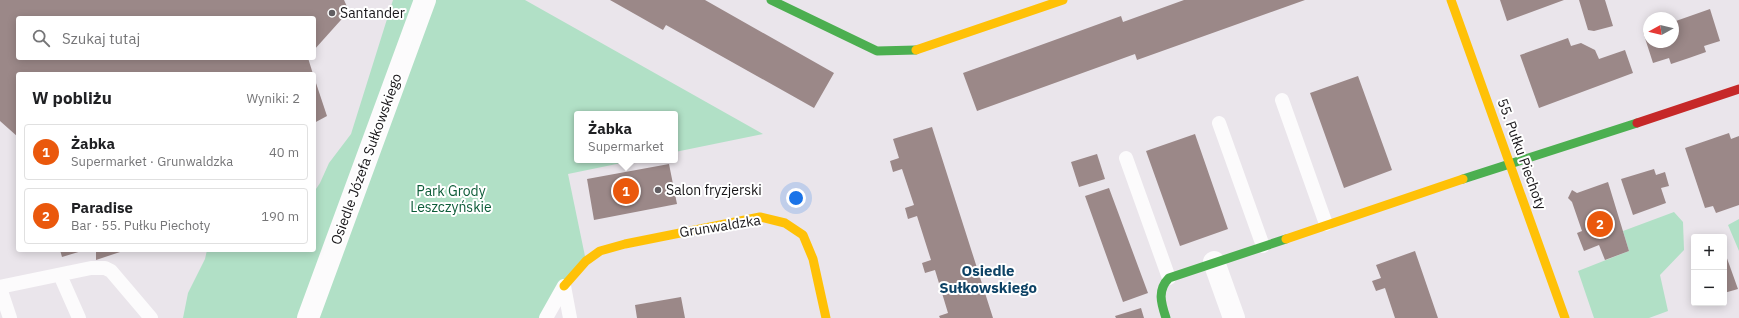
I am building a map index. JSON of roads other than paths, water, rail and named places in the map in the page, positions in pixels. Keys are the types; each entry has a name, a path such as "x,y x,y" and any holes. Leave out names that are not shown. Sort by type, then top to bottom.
{"street":[{"name":"Osiedle Józefa Sułkowskiego","path":"308,318 425,0"},
{"path":"771,0 876,51 918,50 1063,0"},
{"name":"55. Pułku Piechoty","path":"1451,0 1512,165 1565,318"},
{"path":"1166,318 1160,296 1160,289 1164,282 1169,278 1326,224 1466,178 1512,165 1739,89"},
{"name":"Grunwaldzka","path":"564,286 586,261 600,251 625,244 760,217 785,223 803,235 813,259 826,318"},
{"path":"1214,262 1234,318"}],"lane":[{"path":"1282,100 1326,224"},
{"path":"1219,123 1263,246"},
{"path":"1126,158 1169,278"},
{"path":"10,318 0,288 99,268 111,271 151,318"},
{"path":"60,275 79,318"},
{"path":"564,286 570,318"},
{"name":"Grunwaldzka","path":"546,318 564,286"}],"place":[{"name":"Santander","path":"332,13"},
{"name":"Salon fryzjerski","path":"658,190"},
{"name":"Żabka","path":"626,191"},
{"name":"Paradise","path":"1600,224"}],"district":[{"name":"Osiedle Sułkowskiego","path":"988,278"}],"park label":[{"name":"Park Grody Leszczyńskie","path":"451,200"}]}
